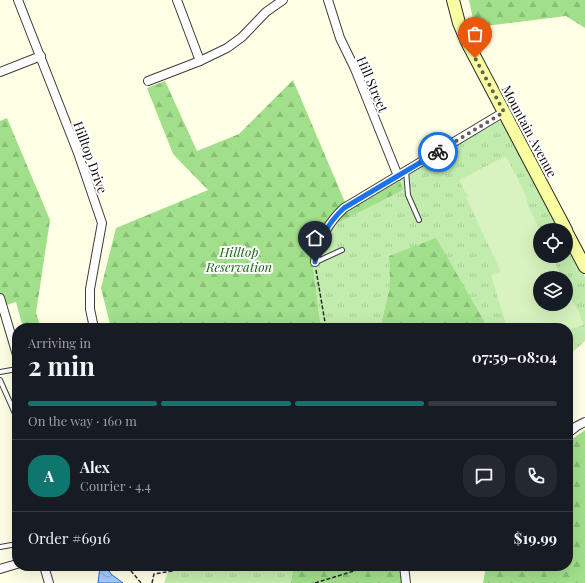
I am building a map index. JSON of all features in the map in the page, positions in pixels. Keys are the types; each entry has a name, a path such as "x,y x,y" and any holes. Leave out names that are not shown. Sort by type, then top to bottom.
{"street":[{"name":"Hilltop Drive","path":"18,0 78,153 102,223 90,289 90,309 93,323"},
{"path":"177,0 200,61"},
{"path":"148,81 200,61 227,48 242,37 266,12 283,0"},
{"name":"Hill Street","path":"328,0 340,38 398,176"},
{"name":"Mountain Avenue","path":"453,0 462,31 562,223"},
{"path":"0,72 41,56"},
{"path":"315,262 318,247 324,233 338,214 351,203 504,112"},
{"name":"Mountain Avenue","path":"573,244 585,267"},
{"path":"0,298 3,322 12,343"},
{"path":"573,429 585,422"},
{"path":"0,569 12,565"},
{"path":"45,571 49,583"},
{"path":"405,571 406,583"}],"lane":[{"path":"406,171 408,195 419,220"},
{"path":"315,262 342,250"},
{"path":"0,372 12,370"},
{"path":"0,380 12,407"},
{"path":"0,547 12,545"}],"path":[{"path":"315,262 316,276 325,323"},
{"path":"131,571 142,583"},
{"path":"152,583 154,574 172,571"},
{"path":"315,583 354,571"}],"green space":[{"path":"469,0 585,0 585,28 566,16 477,27 474,23"},
{"name":"Hilltop Reservation","path":"293,80 347,207 399,179 403,190 322,231 311,250 320,323 110,323 101,288 116,228 208,190 173,154 147,88 165,81 197,151 239,134"},
{"path":"7,118 50,220 36,313 39,323 22,323 16,302 0,307 0,121"},
{"path":"499,121 503,123 555,223 533,223 533,263 573,263 573,256 585,277 585,341 573,352 573,323 484,323 484,321 389,256 390,286 381,323 320,323 311,250 322,231 402,190 399,179"},
{"path":"506,156 528,200 526,201 536,223 533,223 533,263 555,263 559,271 533,271 533,311 573,311 573,302 584,325 573,328 573,323 505,323 491,275 501,272 466,197 469,196 465,192 459,180"},
{"path":"436,238 484,323 381,323 390,286 389,256"},
{"path":"585,430 585,583 483,583 485,571 573,571 573,438"},
{"path":"168,571 319,571 320,583 164,583"},
{"path":"293,571 400,571 402,577 401,583 291,583"}],"water":[{"path":"99,571 109,571 123,583 98,583"}],"way so far":[{"path":"438,152 504,112 475,58"}],"route":[{"path":"315,262 320,240 332,220 344,208 438,152"}]}
